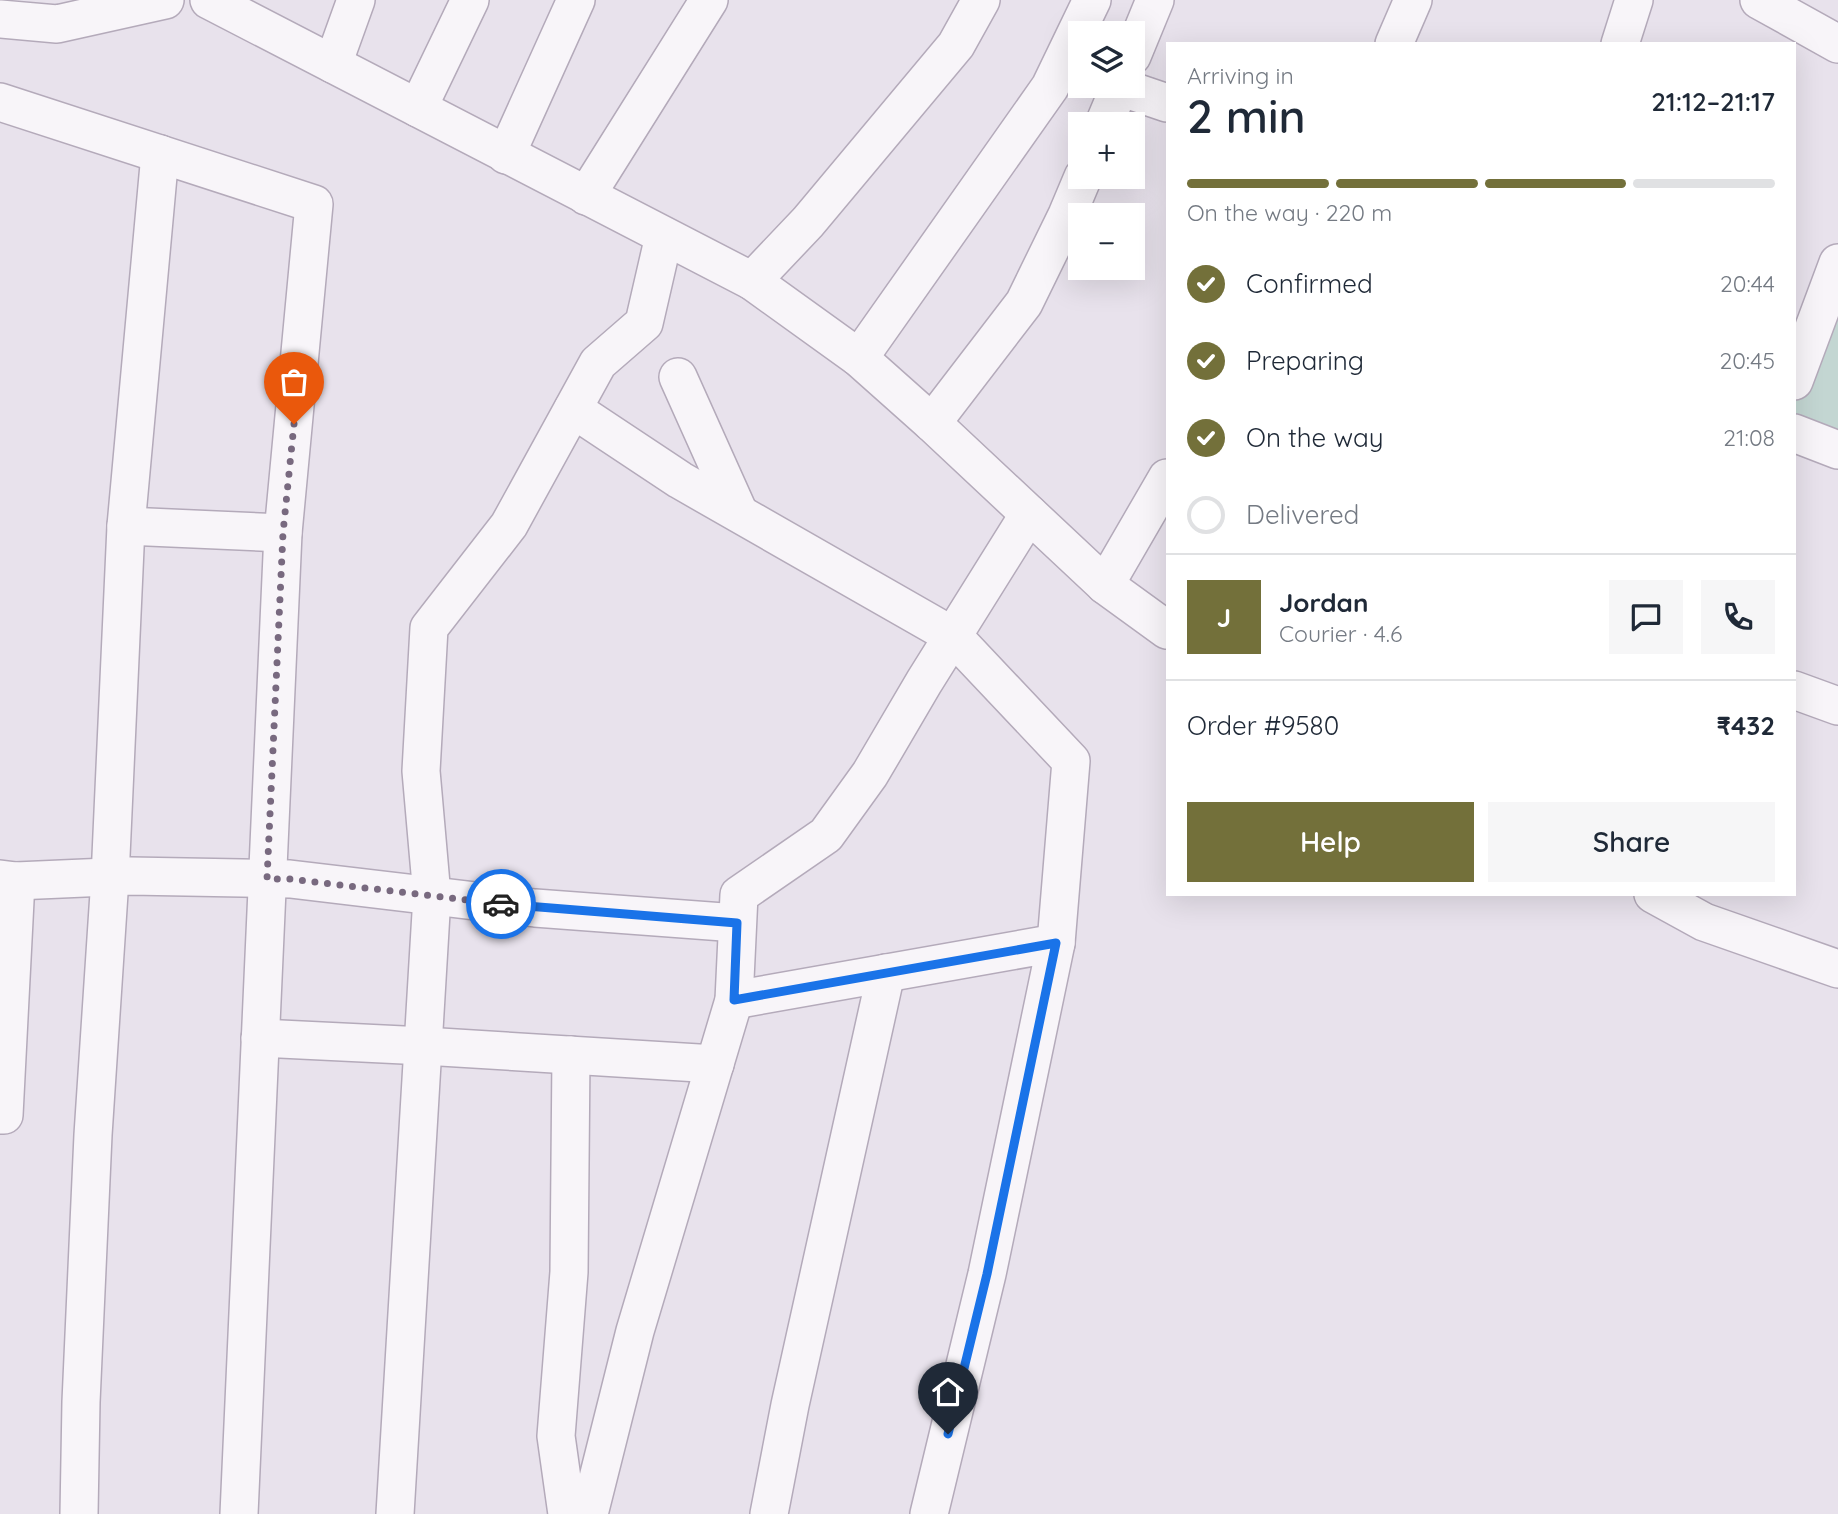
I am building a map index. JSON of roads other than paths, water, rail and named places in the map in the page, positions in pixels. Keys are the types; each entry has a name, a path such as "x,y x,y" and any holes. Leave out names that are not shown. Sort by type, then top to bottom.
{"street":[{"path":"0,19 57,24 165,0"},
{"path":"333,64 356,0"},
{"path":"418,108 470,0"},
{"path":"506,155 576,0"},
{"path":"586,196 709,0"},
{"path":"752,281 808,222 957,45 981,0"},
{"path":"859,358 1050,87 1092,0"},
{"path":"1145,24 1155,0"},
{"path":"1395,42 1413,0"},
{"path":"1621,42 1634,0"},
{"path":"1759,0 1838,44"},
{"path":"230,5 333,64 752,281 859,358 1105,585 1166,629"},
{"path":"1145,95 1166,103"},
{"path":"0,102 314,204 283,533 239,1514"},
{"path":"79,1514 81,1402 93,1149 110,877 126,526 160,154"},
{"path":"932,423 1024,303 1078,189"},
{"path":"395,1514 432,896 421,771 429,628 509,526 598,363 644,323 664,236"},
{"path":"1796,376 1838,263"},
{"path":"678,377 739,513"},
{"path":"573,409 680,480 953,636 1071,761 1056,943 987,1274 929,1514"},
{"path":"1796,434 1838,450"},
{"path":"1105,585 1166,480"},
{"path":"589,1514 635,1331 734,1000 739,895 827,835 870,774 1029,514"},
{"path":"126,526 283,533"},
{"path":"1796,691 1838,706"},
{"path":"0,1115 4,1115 8,880 110,877 290,879 535,908 737,923"},
{"path":"1657,896 1704,922 1838,968"},
{"path":"734,1000 1056,943"},
{"path":"769,1514 790,1405 886,973"},
{"path":"260,1038 715,1064"},
{"path":"567,1514 556,1436 569,1272 571,1055"}]}
